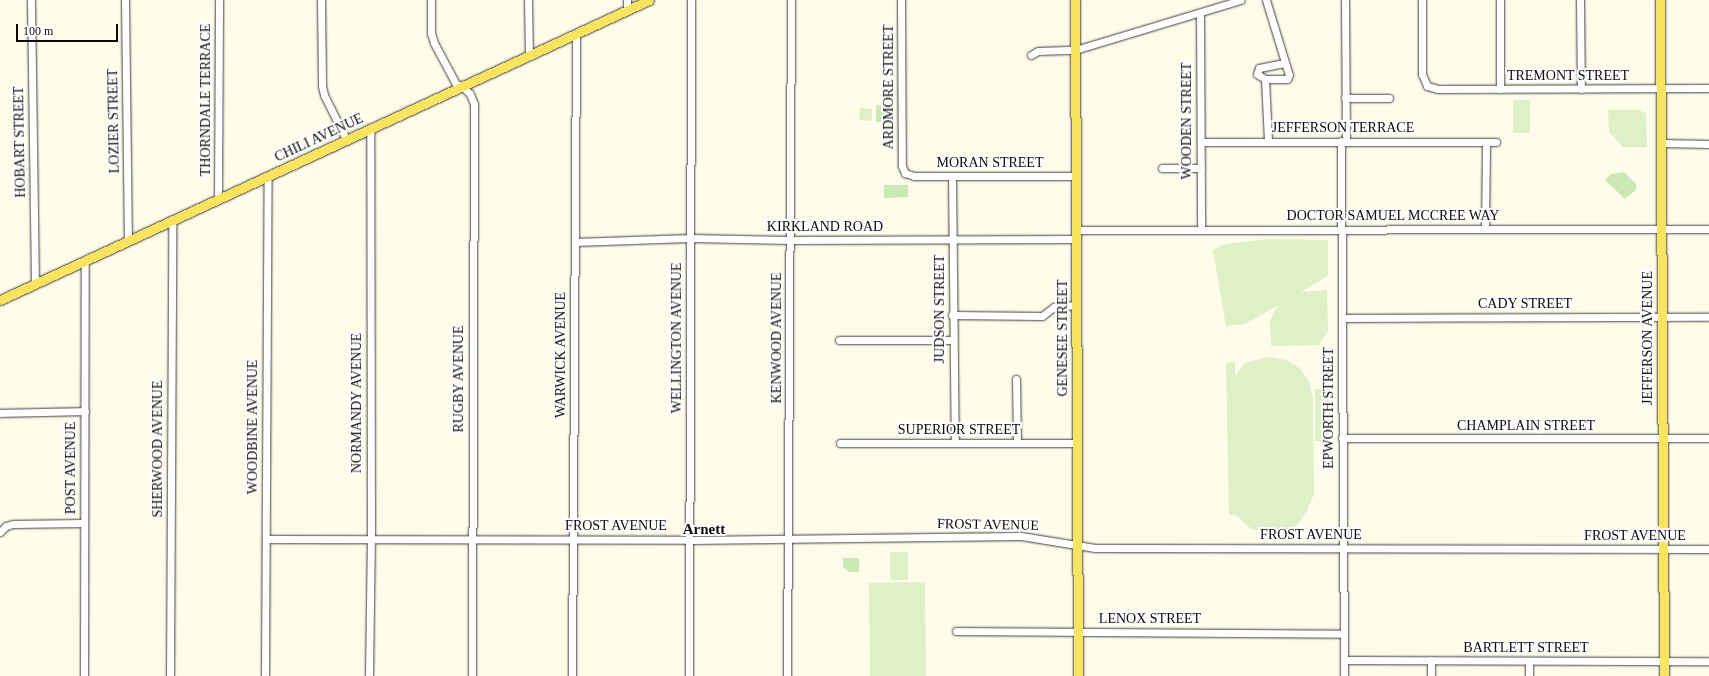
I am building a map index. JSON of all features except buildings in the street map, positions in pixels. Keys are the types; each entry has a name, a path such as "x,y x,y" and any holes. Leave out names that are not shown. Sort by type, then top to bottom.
{"main road":[{"name":"CHILI AVENUE","path":"0,300 268,178 462,86 649,0"},
{"name":"GENESEE STREET","path":"1075,0 1078,676"},
{"name":"JEFFERSON AVENUE","path":"1660,0 1664,676"}],"street":[{"name":"HOBART STREET","path":"31,0 35,284"},
{"name":"LOZIER STREET","path":"126,0 128,242"},
{"name":"THORNDALE TERRACE","path":"218,200 219,0"},
{"path":"321,0 322,86 324,95 347,141"},
{"name":"RUGBY AVENUE","path":"431,0 431,33 456,84 462,86 470,94 474,104 472,676"},
{"path":"528,0 529,56"},
{"path":"627,0 627,10"},
{"name":"WELLINGTON AVENUE","path":"689,676 691,0"},
{"name":"KENWOOD AVENUE","path":"788,676 791,0"},
{"name":"ARDMORE STREET","path":"901,0 902,166 905,173"},
{"path":"1031,55 1038,51 1075,50 1240,0"},
{"path":"1266,0 1285,63 1288,78 1265,79 1257,74 1259,68 1285,63"},
{"name":"EPWORTH STREET","path":"1344,0 1345,98 1341,229 1344,676"},
{"name":"TREMONT STREET","path":"1422,0 1422,74 1426,86 1438,89 1709,88"},
{"path":"1500,0 1500,89"},
{"path":"1580,0 1581,89"},
{"name":"WOODEN STREET","path":"1200,13 1201,230"},
{"name":"WARWICK AVENUE","path":"572,676 576,34"},
{"path":"1265,79 1268,141"},
{"path":"1345,98 1390,98"},
{"name":"NORMANDY AVENUE","path":"369,676 371,539 370,130"},
{"name":"JEFFERSON TERRACE","path":"1201,142 1496,142"},
{"path":"1485,229 1486,142"},
{"path":"1661,143 1709,144"},
{"path":"1162,168 1201,168"},
{"name":"MORAN STREET","path":"905,173 914,176 1076,176"},
{"name":"JUDSON STREET","path":"952,176 952,315 955,443"},
{"name":"WOODBINE AVENUE","path":"265,676 268,178"},
{"name":"SHERWOOD AVENUE","path":"170,676 172,221"},
{"name":"DOCTOR SAMUEL MCCREE WAY","path":"1076,234 1201,230 1709,229"},
{"name":"KIRKLAND ROAD","path":"574,242 690,238 789,240 952,239 1076,234"},
{"name":"POST AVENUE","path":"84,676 85,261"},
{"path":"952,315 1042,316 1054,307 1076,305"},
{"name":"CADY STREET","path":"1342,318 1709,317"},
{"path":"839,340 953,340"},
{"path":"1016,379 1017,443"},
{"path":"0,413 85,411"},
{"name":"CHAMPLAIN STREET","path":"1342,438 1709,438"},
{"name":"SUPERIOR STREET","path":"840,443 1077,442"},
{"path":"0,532 9,525 84,524"},
{"name":"FROST AVENUE","path":"266,539 690,540 1021,536 1038,537 1078,546 1095,548 1709,549"},
{"name":"LENOX STREET","path":"956,631 1344,634"},
{"name":"BARTLETT STREET","path":"1344,660 1709,661"},
{"path":"1431,660 1431,676"},
{"path":"1529,661 1530,676"}],"green space":[{"path":"1513,100 1530,100 1530,133 1513,133"},
{"path":"876,105 890,106 889,122 876,122"},
{"path":"860,108 872,109 872,121 859,120"},
{"path":"1608,110 1640,110 1646,114 1647,147 1623,147 1609,132"},
{"path":"1624,172 1636,184 1636,190 1625,199 1605,180 1611,174"},
{"path":"884,185 908,185 908,197 884,198"},
{"path":"1267,239 1328,240 1328,276 1301,292 1327,290 1328,331 1319,345 1271,346 1270,320 1277,306 1245,324 1226,326 1213,250 1225,244"},
{"path":"1268,357 1286,360 1300,368 1309,382 1313,397 1314,494 1307,511 1298,524 1285,531 1265,532 1251,529 1236,515 1229,515 1226,363 1235,362 1235,376 1245,363"},
{"path":"1315,389 1329,389 1329,441 1315,441"},
{"path":"890,552 908,552 908,580 890,580"},
{"path":"843,558 859,558 859,572 849,572 843,567"},
{"path":"925,582 926,676 870,676 869,583"}],"district":[{"name":"Arnett","path":"704,530"}]}
